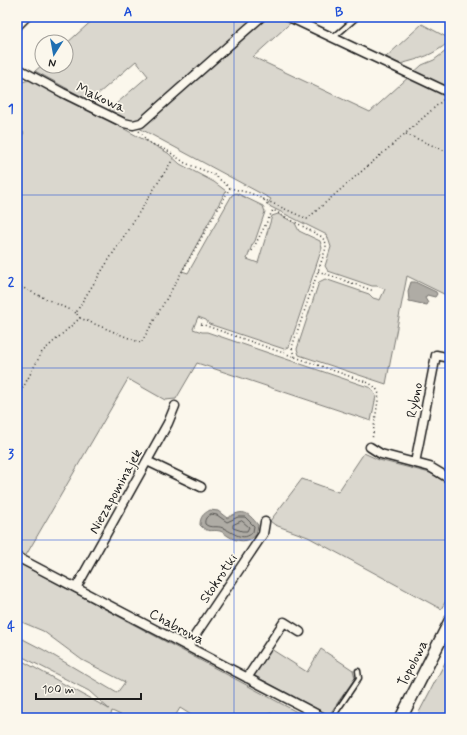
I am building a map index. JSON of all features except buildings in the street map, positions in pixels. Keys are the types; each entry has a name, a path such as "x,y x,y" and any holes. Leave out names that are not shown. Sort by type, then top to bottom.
{"street":[{"path":"133,125 141,123 261,17"},
{"path":"289,17 450,93"},
{"name":"Makowa","path":"17,68 70,97 133,125"},
{"name":"Rybno","path":"415,464 436,355 450,358"},
{"name":"Niezapominajek","path":"76,588 168,423 175,406"},
{"path":"370,447 381,454 430,467 450,479"},
{"path":"147,460 201,488"},
{"name":"Stokrotki","path":"188,646 264,534 265,522"},
{"name":"Chabrowa","path":"17,557 324,718"},
{"name":"Topolowa","path":"401,718 450,621"},
{"path":"247,678 284,622 300,632"}],"lane":[{"path":"17,29 29,17"},
{"path":"333,38 357,17"},
{"path":"332,718 359,678 358,671"}],"path":[{"path":"133,125 148,142 168,151 185,163 213,174 230,188 250,193 307,219 406,134 450,93"},
{"path":"406,134 450,153"},
{"path":"76,313 175,156"},
{"path":"17,285 76,313 80,318 141,343 230,188"},
{"path":"263,199 273,210 322,238 326,243 326,248 292,350 295,357"},
{"path":"252,252 273,210"},
{"path":"318,271 374,291"},
{"path":"17,399 42,352 80,318"},
{"path":"201,324 369,383 376,388 379,394 379,400 370,447"}],"shaded area":[{"path":"96,17 256,17 138,122 128,122 108,111 148,76 136,61 90,101 40,74 74,74 74,37"},
{"path":"265,17 297,17 253,57 370,112 422,65 434,60 450,48 450,297 407,276 386,384 299,355 297,349 319,282 325,279 369,294 373,298 380,300 385,289 328,271 325,266 331,247 327,235 267,205 271,199 139,128"},
{"path":"422,24 450,39 450,41 438,50 426,56 400,64 386,57"},
{"path":"30,80 68,101 70,99 168,153 180,164 214,182 226,191 182,271 188,273 232,195 236,193 263,206 265,212 247,259 258,263 272,216 278,214 295,223 299,231 320,241 322,248 289,347 284,349 209,324 206,320 198,317 193,329 207,332 371,388 376,396 371,421 197,363 176,399 165,400 128,379 25,557 17,553 17,142 24,133 17,126 17,87 22,82"},
{"path":"364,453 379,460 430,473 450,485 450,594 441,609 308,537 275,525 270,521 302,479 338,492"},
{"path":"17,562 308,718 280,718 270,713 268,718 196,718 180,708 174,718 127,718 112,711 110,718 17,718 17,658 109,709 89,691 17,654 17,636 44,650 117,693 125,682 82,660 43,631 17,620"},
{"path":"271,649 307,672 321,649 353,670 355,678 329,715 253,675"},
{"path":"450,653 450,718 416,718"}],"water":[{"path":"411,282 415,282 436,292 437,294 435,297 427,295 425,298 428,303 427,305 409,301 408,291"},
{"path":"210,510 218,511 227,518 237,513 248,514 258,525 256,535 253,538 242,541 231,538 220,531 210,531 205,529 200,525 201,518"}]}
